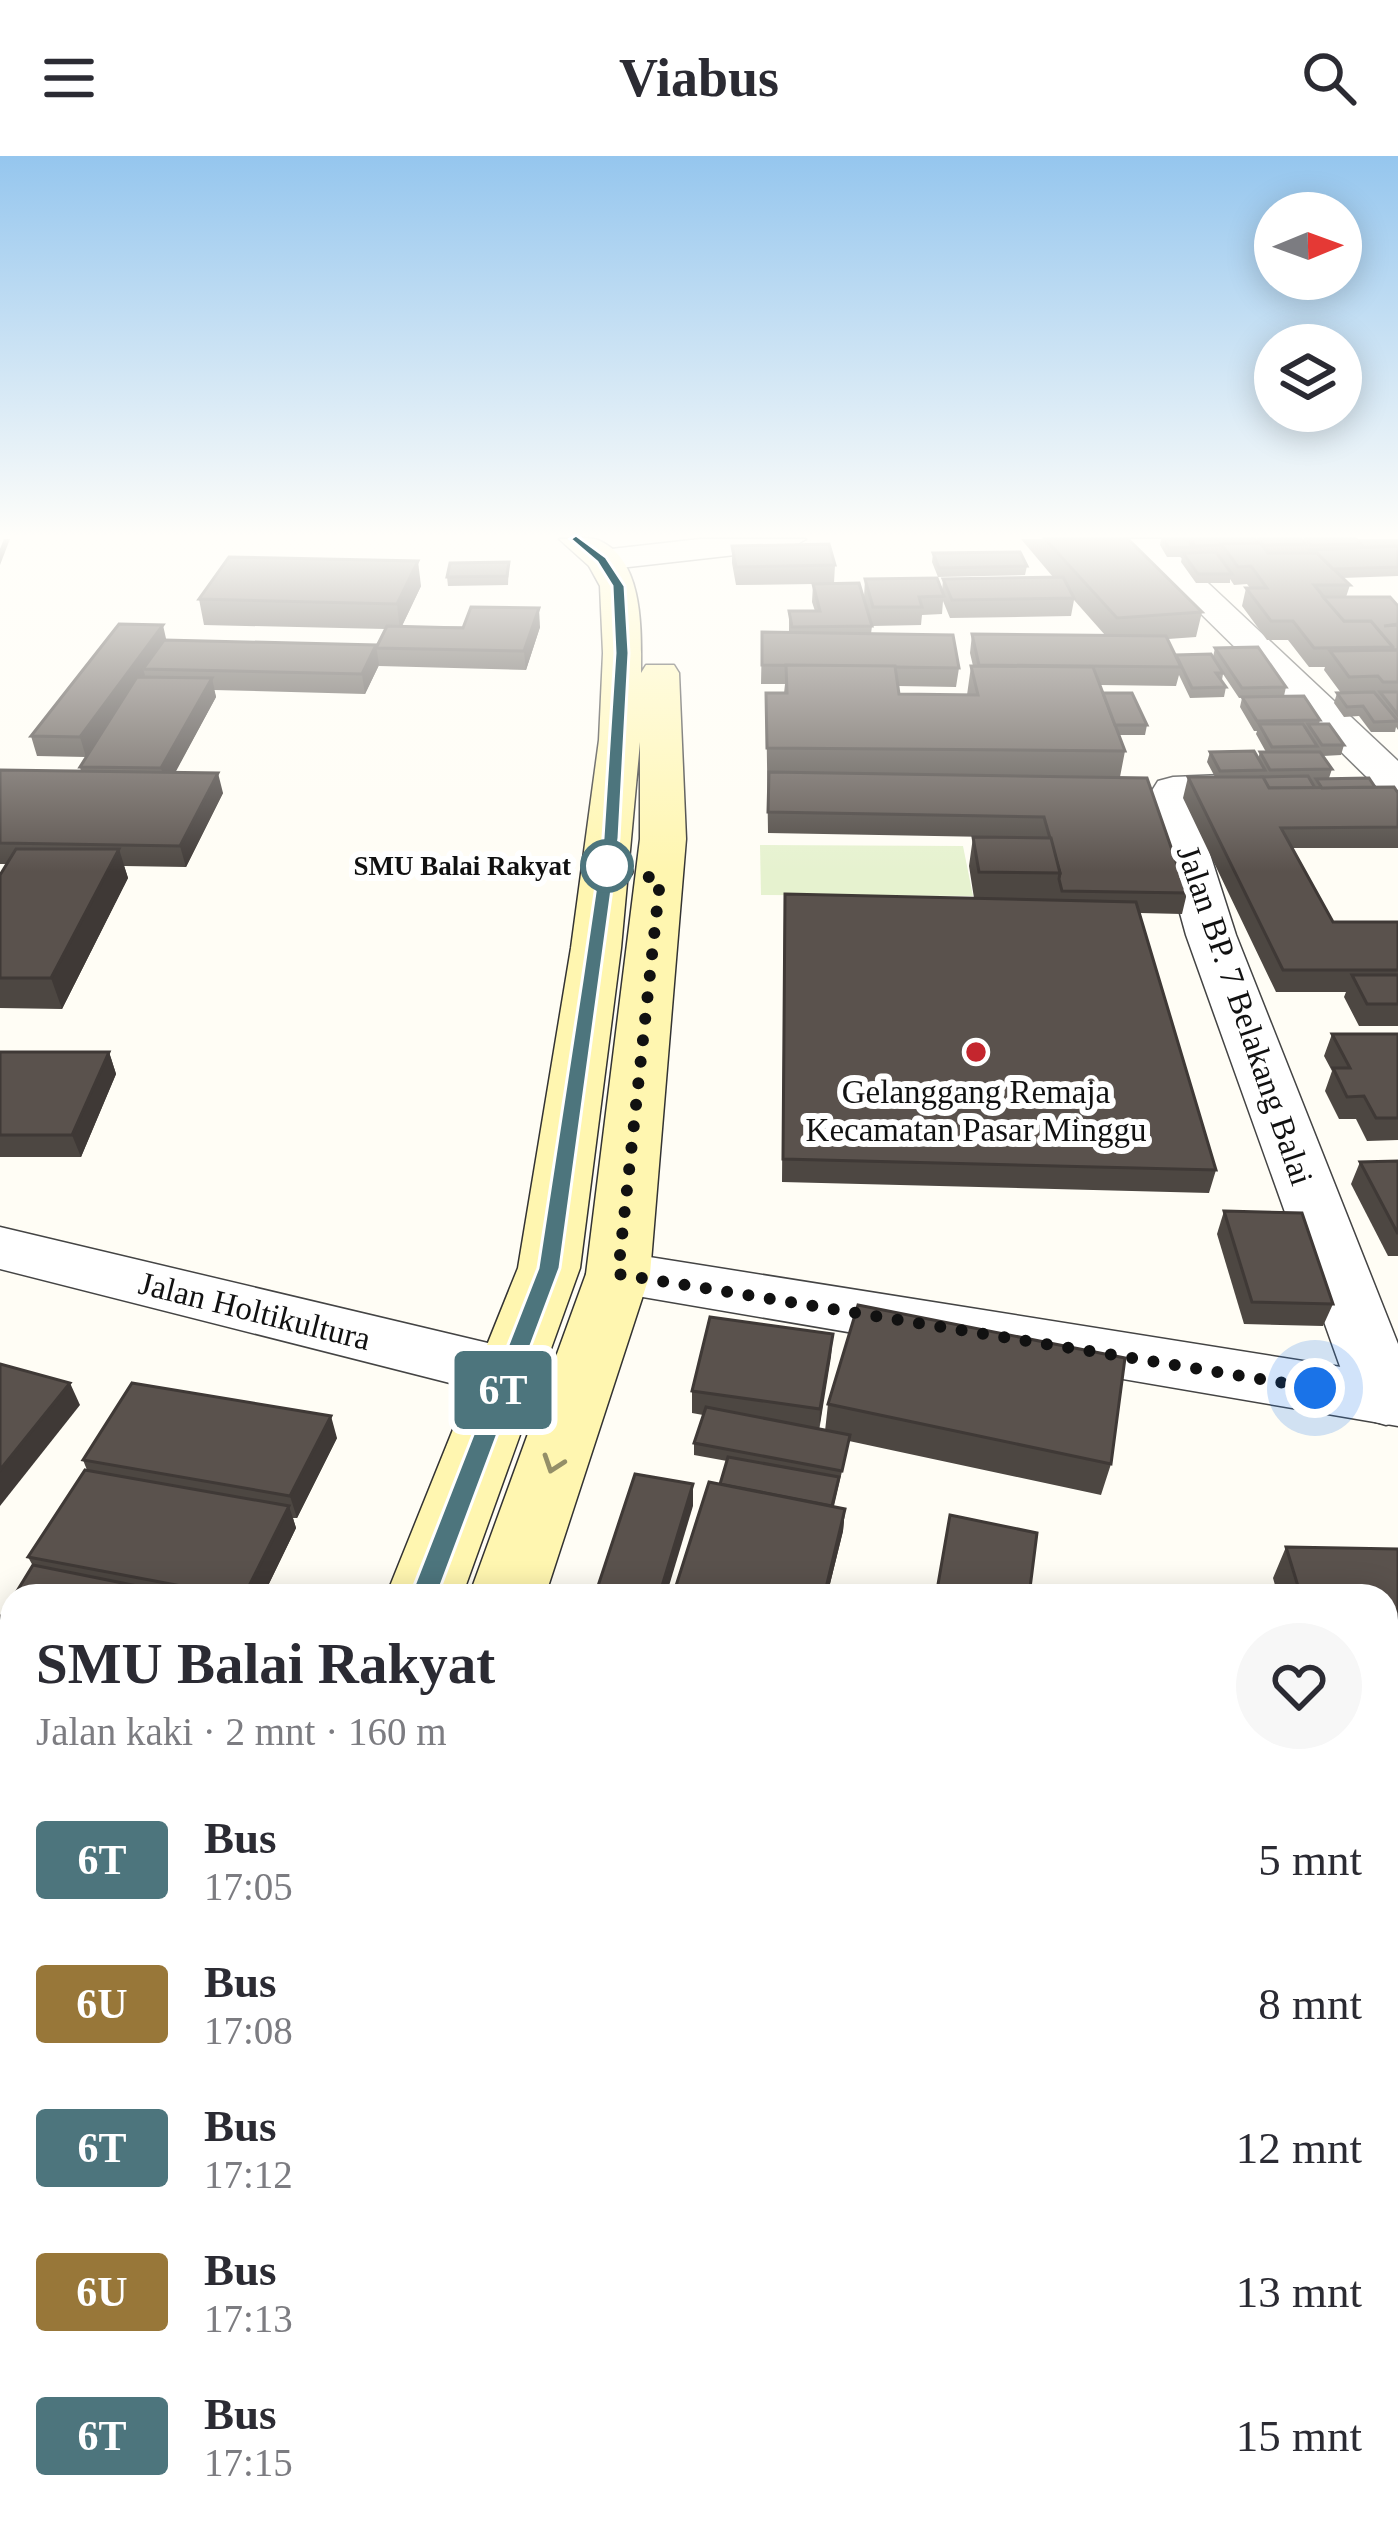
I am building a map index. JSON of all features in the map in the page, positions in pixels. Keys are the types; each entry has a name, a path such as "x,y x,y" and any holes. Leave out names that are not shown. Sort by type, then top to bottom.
{"main road":[{"path":"429,1584 549,1268 611,838 622,650"},
{"path":"511,1584 618,1274 655,949 665,779 656,650"}],"street":[{"path":"1261,650 1398,784"},
{"path":"1282,669 1328,668"},
{"name":"Jalan BP. 7 Belakang Balai","path":"1320,785 1186,788 1173,790 1170,797 1211,934 1392,1401"},
{"name":"Jalan Holtikultura","path":"0,1248 509,1372"},
{"path":"618,1274 1392,1401"}],"green space":[{"path":"760,845 963,846 973,896 761,895"}],"building":[{"path":"99,650 144,650 80,737 31,736"},
{"path":"157,650 374,650 362,674 143,669"},
{"path":"762,650 956,650 959,668 762,665"},
{"path":"976,650 1173,650 1181,667 979,665"},
{"path":"1216,650 1260,650 1286,687 1242,688"},
{"path":"1398,650 1398,682 1383,682 1378,676 1349,677 1330,651"},
{"path":"1211,654 1226,687 1192,688 1176,655"},
{"path":"786,665 895,666 899,694 978,695 971,666 1093,667 1125,751 767,748 766,693 787,693"},
{"path":"137,677 212,678 161,768 80,767"},
{"path":"1374,692 1398,721 1374,722 1363,706 1347,707 1337,693"},
{"path":"1380,692 1398,692 1398,715"},
{"path":"1103,693 1132,693 1147,725 1115,725"},
{"path":"1304,696 1320,720 1257,721 1242,697"},
{"path":"1259,724 1303,724 1317,746 1272,747"},
{"path":"1308,724 1329,724 1344,745 1322,745"},
{"path":"1254,751 1265,770 1220,771 1210,752"},
{"path":"1260,752 1320,752 1332,769 1270,770"},
{"path":"0,770 218,773 180,846 0,843"},
{"path":"769,772 1147,778 1187,893 1062,891 1044,817 768,812"},
{"path":"1308,776 1315,788 1269,788 1262,777"},
{"path":"1188,777 1263,777 1269,788 1394,787 1398,827 1281,828 1333,922 1398,922 1398,970 1283,970"},
{"path":"1369,778 1375,787 1322,788 1316,779"},
{"path":"973,837 1051,838 1060,873 979,872"},
{"path":"16,849 119,849 51,978 0,978 0,875"},
{"name":"Gelanggang Remaja Kecamatan Pasar Minggu","path":"785,894 1136,902 1216,1170 783,1159"},
{"path":"1352,975 1398,975 1398,1004 1367,1004"},
{"path":"1332,1034 1398,1034 1398,1118 1376,1118 1364,1096 1347,1097 1333,1068 1350,1068"},
{"path":"0,1052 109,1052 72,1135 0,1135"},
{"path":"1398,1161 1398,1234 1360,1162"},
{"path":"1224,1211 1302,1213 1333,1304 1252,1302"},
{"path":"858,1305 1125,1358 1111,1464 828,1404"},
{"path":"710,1317 833,1334 820,1409 692,1391"},
{"path":"0,1364 70,1383 0,1470"},
{"path":"132,1383 331,1416 290,1496 83,1460"},
{"path":"706,1407 850,1435 842,1471 694,1443"},
{"path":"728,1457 839,1477 832,1506 720,1484"},
{"path":"85,1470 289,1506 250,1584 171,1584 28,1557"},
{"path":"635,1474 693,1484 663,1584 599,1584"},
{"path":"709,1482 845,1509 827,1584 677,1584"},
{"path":"950,1515 1037,1533 1031,1584 938,1584"},
{"path":"1286,1547 1398,1549 1398,1584 1297,1584"},
{"path":"33,1565 127,1584 21,1584"}],"bus line":[{"name":"6T","path":"429,1584 549,1268 611,838 622,712 622,650"}],"place":[{"name":"SMU Balai Rakyat","path":"607,866"},
{"name":"Gelanggang Remaja Kecamatan Pasar Minggu","path":"976,1052"}],"route":[{"path":"607,866 660,880 618,1274 1315,1388"}]}
